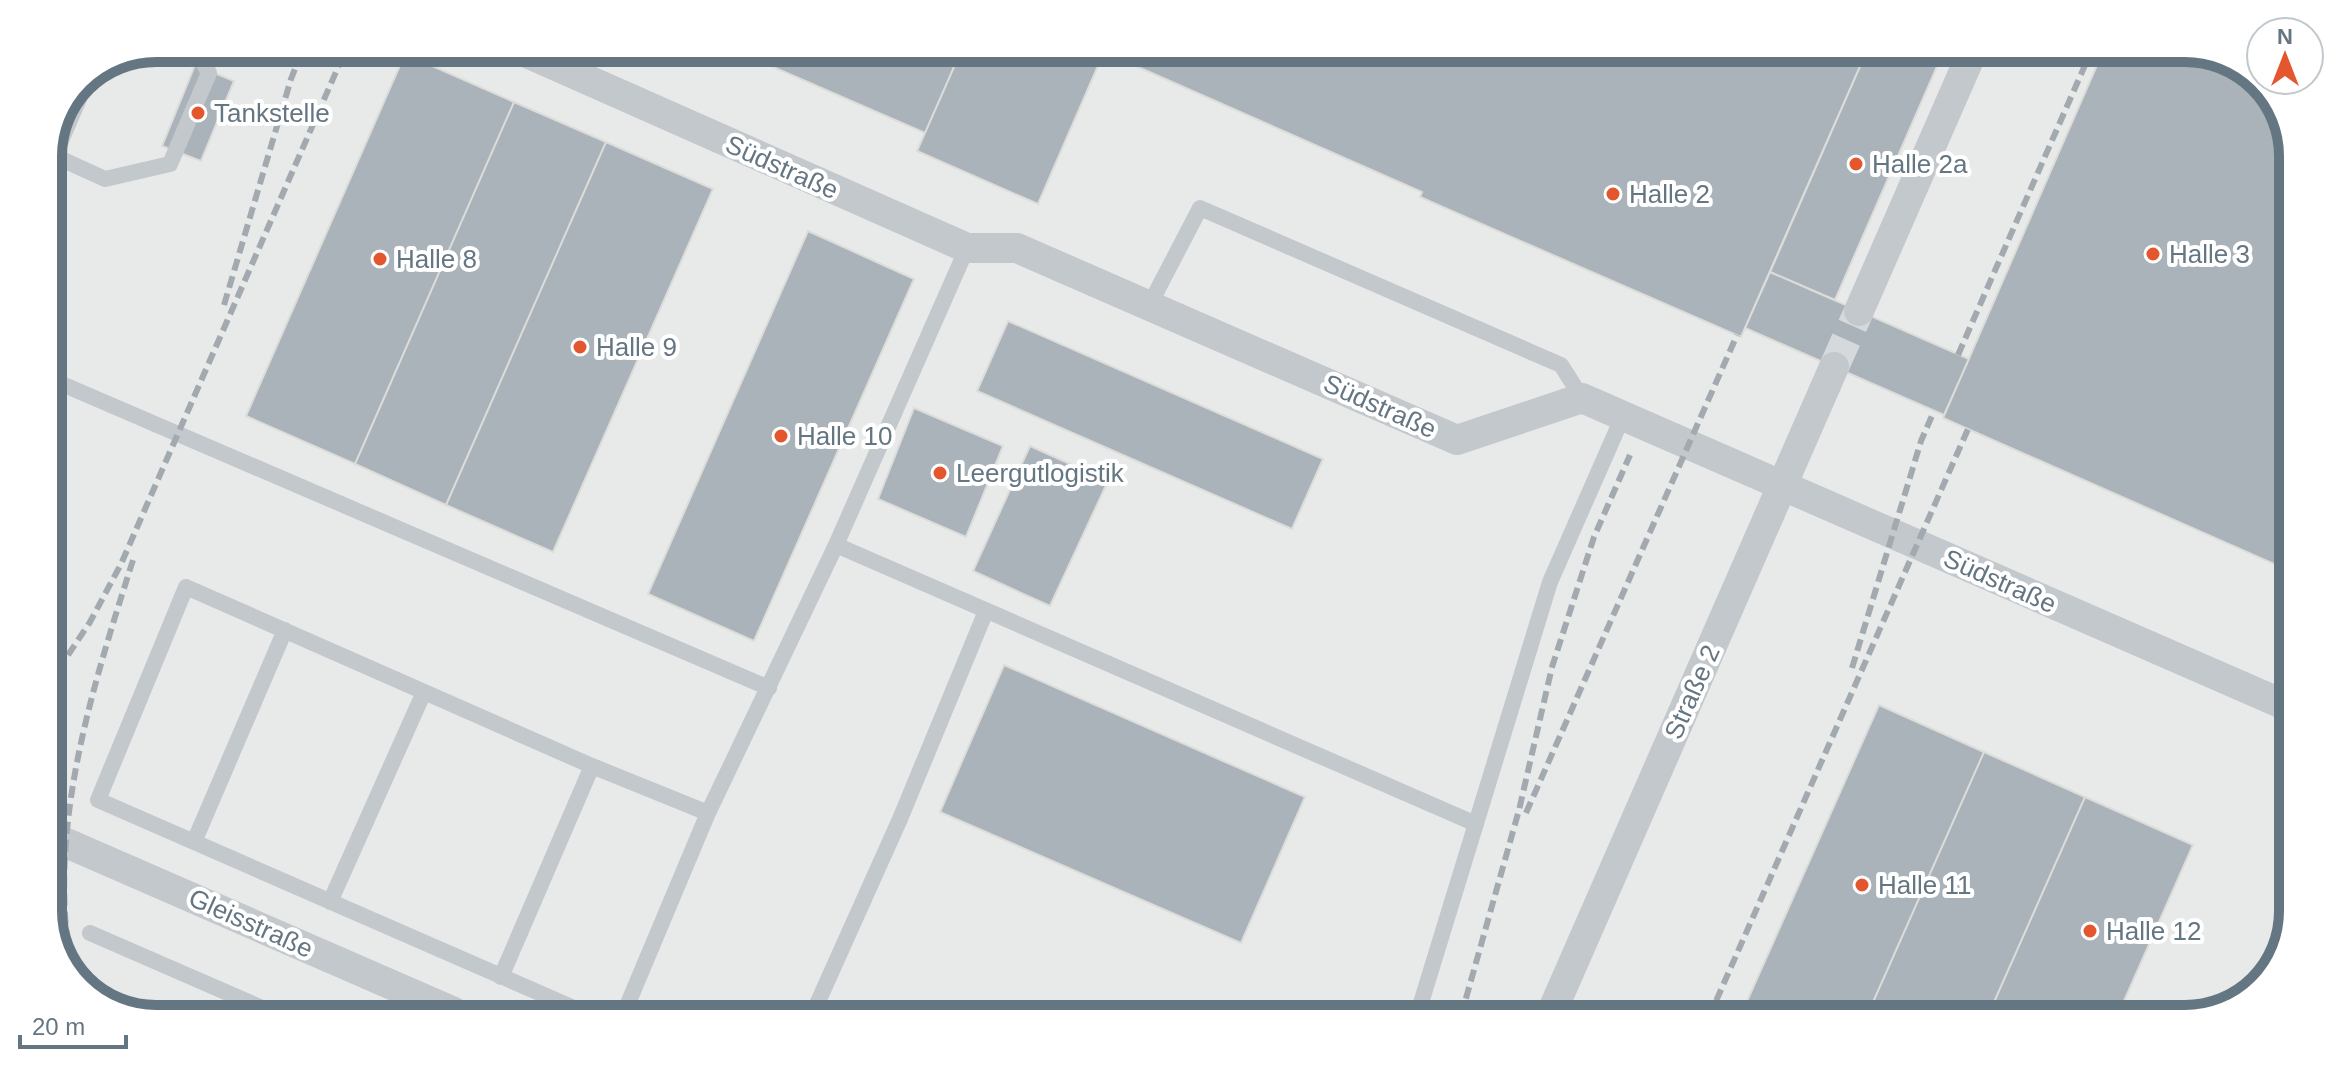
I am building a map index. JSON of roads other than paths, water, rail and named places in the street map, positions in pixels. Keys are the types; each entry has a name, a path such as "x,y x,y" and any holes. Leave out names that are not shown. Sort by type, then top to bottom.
{"street":[{"name":"Südstraße","path":"542,62 967,248 1017,248 1457,440 1582,398 2279,703"},
{"path":"1859,311 1968,62"},
{"name":"Straße 2","path":"1555,1005 1834,367"},
{"name":"Gleisstraße","path":"62,841 438,1005"}],"lane":[{"path":"62,159 105,179 170,164 209,73 203,62"},
{"path":"1149,306 1200,208 1561,365 1582,398"},
{"path":"627,1005 708,813 836,545 967,248"},
{"path":"62,384 769,688"},
{"path":"1420,1005 1550,582 1623,416"},
{"path":"836,545 1476,824"},
{"path":"567,1005 98,800 186,587 592,766 708,813"},
{"path":"817,1005 900,819 986,611"},
{"path":"194,842 285,630"},
{"path":"330,902 424,692"},
{"path":"501,977 592,766"},
{"path":"90,933 255,1005"}],"tunnel":[{"path":"1834,367 1859,311"}],"railway":[{"path":"224,305 298,62"},
{"path":"62,664 90,622 121,564 340,62"},
{"path":"1958,355 2086,62"},
{"path":"1526,813 1737,335"},
{"path":"1852,668 1921,441 1934,411"},
{"path":"1714,1005 1968,429"},
{"path":"1464,1005 1519,810 1552,667 1594,537 1630,455"},
{"path":"68,944 64,881 73,787 93,693 134,557"}],"place":[{"name":"Tankstelle","path":"198,113"},
{"name":"Halle 2a","path":"1856,164"},
{"name":"Halle 2","path":"1613,194"},
{"name":"Halle 3","path":"2153,254"},
{"name":"Halle 8","path":"380,259"},
{"name":"Halle 9","path":"580,347"},
{"name":"Halle 10","path":"781,436"},
{"name":"Leergutlogistik","path":"940,473"},
{"name":"Halle 11","path":"1862,885"},
{"name":"Halle 12","path":"2090,931"}]}
